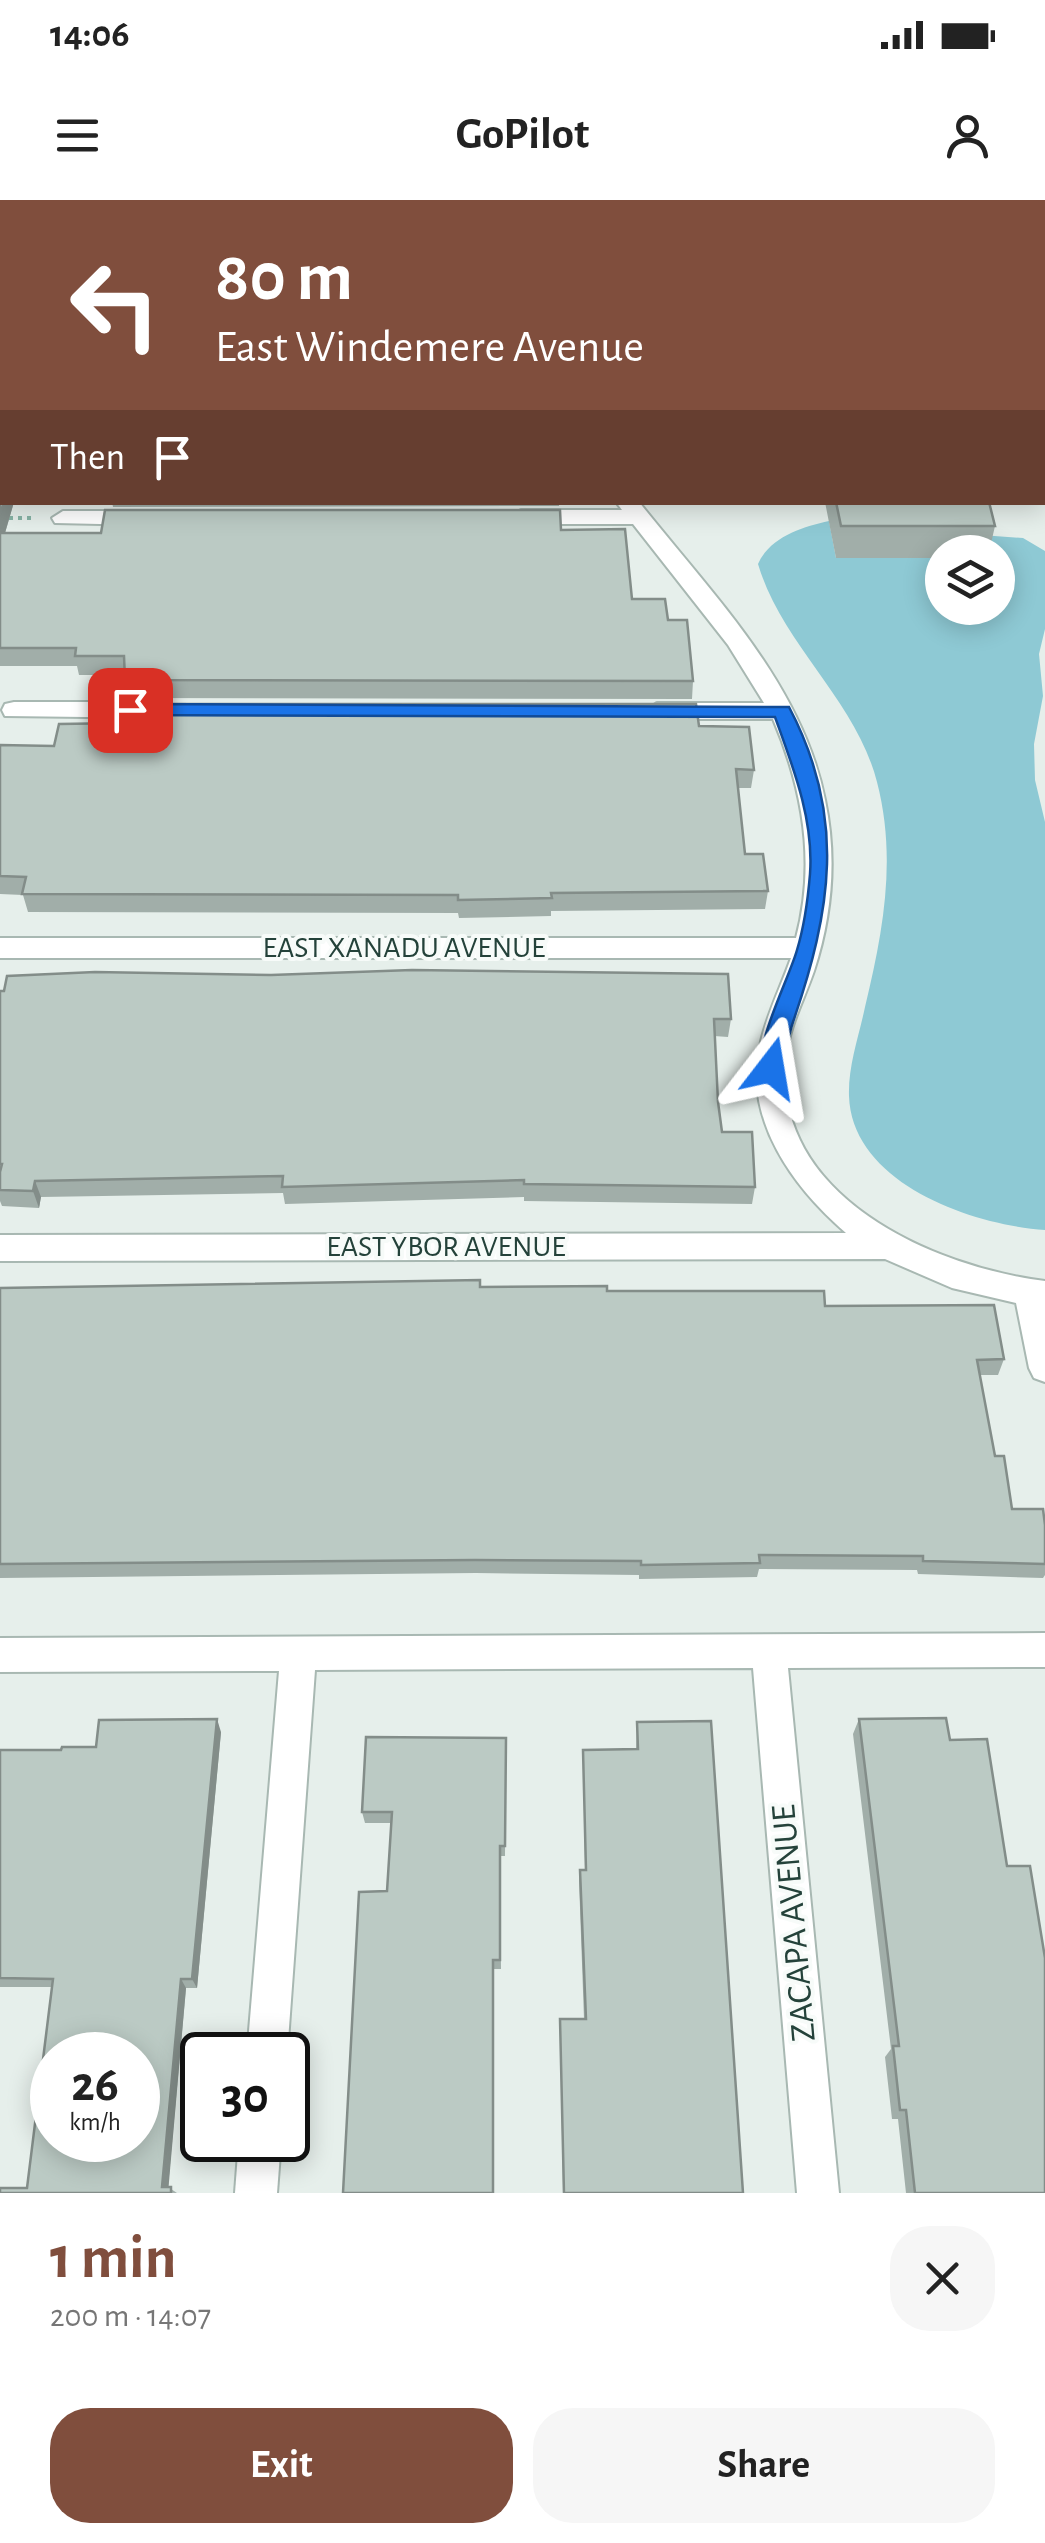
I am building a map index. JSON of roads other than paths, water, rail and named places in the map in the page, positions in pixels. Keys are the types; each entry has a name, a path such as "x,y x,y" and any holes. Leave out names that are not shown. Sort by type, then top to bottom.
{"street":[{"path":"500,517 633,510 782,711 802,757 818,828 820,871 808,948 775,1044 771,1068 778,1119 806,1177 854,1221 938,1269 1037,1293 1045,1368"},
{"path":"64,518 162,518"},
{"path":"14,710 192,710"},
{"path":"625,711 782,711"},
{"name":"EAST XANADU AVENUE","path":"0,948 808,948"},
{"name":"EAST YBOR AVENUE","path":"0,1248 892,1246"},
{"path":"0,1655 1045,1650"},
{"name":"ZACAPA AVENUE","path":"769,1652 818,2193"},
{"path":"268,2032 298,1654"},
{"path":"256,2193 258,2162"}],"water":[{"path":"829,521 836,558 925,558 925,625 1015,625 1015,537 1045,551 1045,629 1039,654 1043,696 1034,744 1035,780 1045,822 1045,1230 984,1219 921,1194 893,1176 871,1153 855,1127 849,1085 882,923 886,839 877,782 867,752 784,621 758,564 770,547 798,530"}]}
